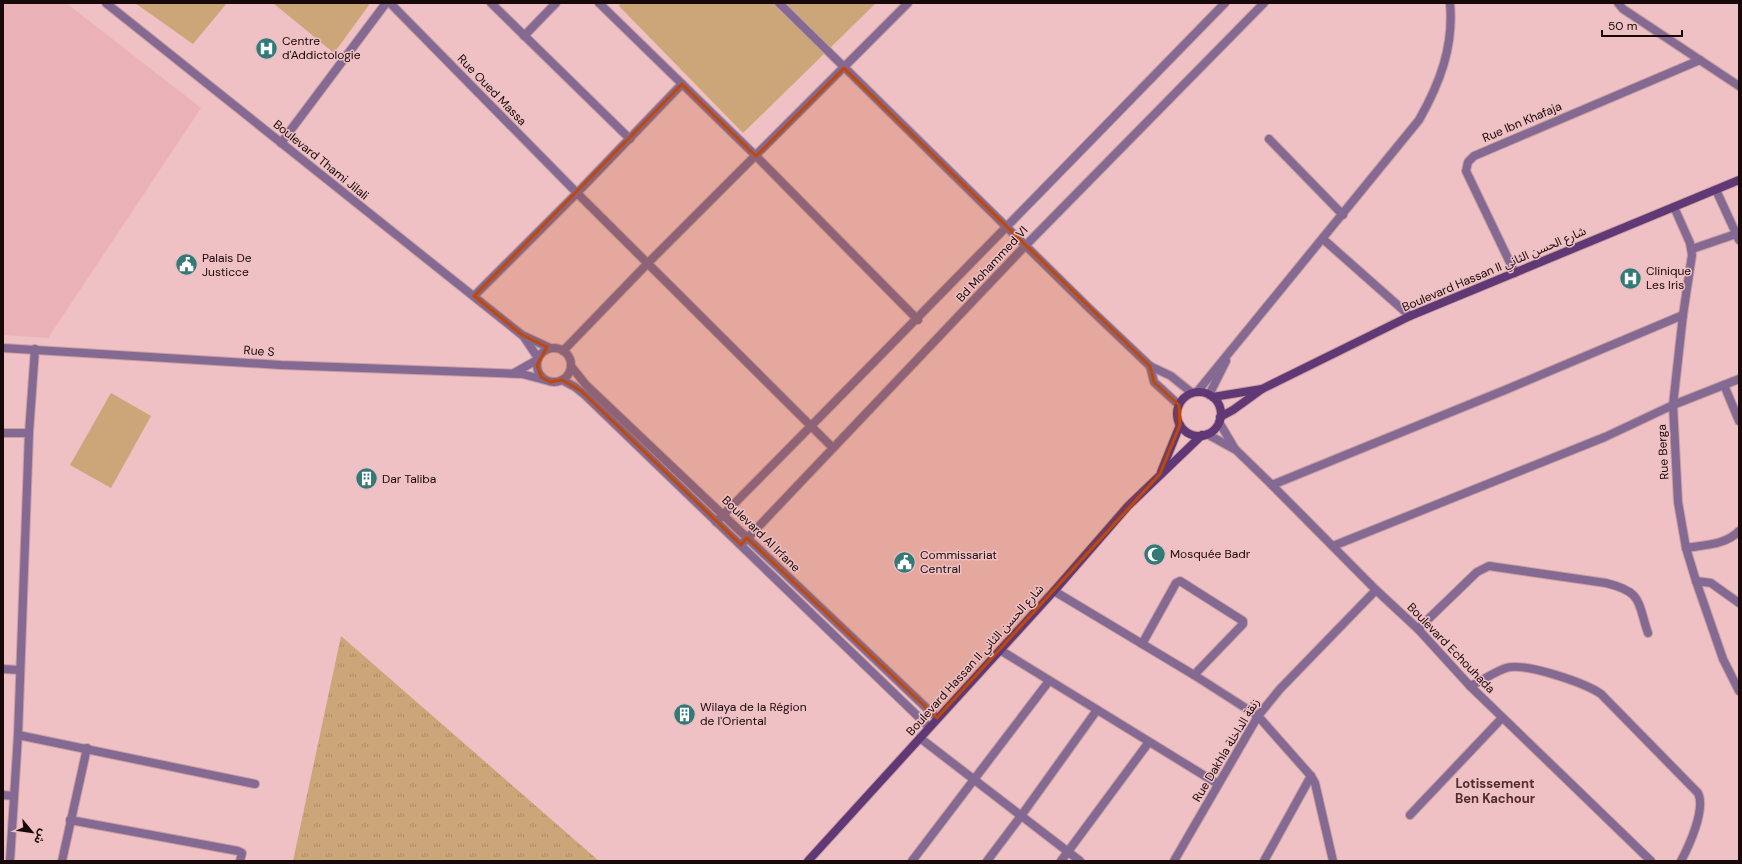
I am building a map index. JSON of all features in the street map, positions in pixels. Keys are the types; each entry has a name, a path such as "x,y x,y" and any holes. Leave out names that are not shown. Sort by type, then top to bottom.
{"main road":[{"name":"Boulevard Hassan II شارع الحسن الثاني","path":"1220,419 1262,389 1410,316 1739,180"},
{"name":"Boulevard Hassan II شارع الحسن الثاني","path":"1211,396 1262,389"},
{"path":"1194,393 1211,396 1219,405 1220,419 1216,427 1204,435 1190,434 1180,424 1178,416 1179,405 1182,400 1194,393"},
{"name":"Boulevard Hassan II شارع الحسن الثاني","path":"1160,474 1180,424"},
{"name":"Boulevard Hassan II شارع الحسن الثاني","path":"808,861 1054,591 1121,514 1160,474 1204,435"}],"street":[{"name":"Boulevard Thami Jilali","path":"106,3 522,335"},
{"path":"281,143 386,3"},
{"name":"Rue Oued Massa","path":"390,3 577,194 833,448"},
{"path":"491,3 630,139"},
{"path":"524,36 556,3"},
{"path":"599,3 756,156 918,320"},
{"path":"779,3 1025,246 1150,366 1171,376 1194,393 1343,215 1419,120 1433,95 1447,53 1451,32 1450,3"},
{"path":"563,351 648,263 908,3"},
{"name":"Bd Mohammed VI","path":"716,522 918,320 1006,227 1225,3"},
{"name":"Bd Mohammed VI","path":"741,546 1025,246 1264,3"},
{"path":"1618,3 1623,9 1739,86"},
{"name":"Rue Ibn Khafaja","path":"1515,272 1466,171 1466,166 1470,159 1700,60"},
{"path":"474,296 577,194 682,84"},
{"path":"1269,138 1343,215"},
{"path":"1674,207 1692,249 1737,237 1716,190"},
{"path":"1323,239 1410,316"},
{"name":"Rue Berga","path":"1692,249 1673,405 1678,502 1686,548 1696,580 1723,659 1739,691"},
{"path":"1272,485 1498,393 1683,315"},
{"path":"522,335 550,348 563,351 567,355 571,366 570,372 562,380 550,382 545,380 537,369 538,359 522,335"},
{"name":"Rue S","path":"3,348 281,365 514,374 529,375 545,380"},
{"path":"514,374 538,359 543,352 550,348"},
{"path":"10,861 18,735 19,670 29,433 35,350"},
{"path":"1211,396 1230,351"},
{"name":"Boulevard Al Irfane","path":"571,366 586,385 937,718"},
{"path":"1150,366 1153,379 1157,386 1179,405"},
{"path":"1333,546 1605,437 1673,405 1739,379"},
{"name":"Boulevard Al Irfane","path":"562,380 575,387 586,396 929,728"},
{"path":"1724,385 1739,421"},
{"name":"Boulevard Echouhada","path":"1220,419 1236,450 1376,590 1418,628 1470,686 1502,718 1651,861"},
{"path":"3,433 29,433"},
{"name":"Boulevard Echouhada","path":"1204,435 1236,450"},
{"path":"1686,548 1730,539 1739,531"},
{"path":"1418,628 1477,572 1489,566 1606,583 1622,587 1632,592 1636,597 1648,632"},
{"path":"1696,580 1711,584 1721,589 1739,603"},
{"path":"1142,644 1176,583 1180,581 1243,622 1243,624 1194,675"},
{"name":"Rue Dakhla زنقة الداخلة","path":"1174,861 1258,716 1276,693 1376,590"},
{"path":"1054,591 1194,675 1258,716 1311,776 1318,790 1333,861"},
{"path":"1000,650 1218,784"},
{"path":"1470,686 1506,668 1522,666 1590,686 1601,694 1698,793 1700,797 1699,812 1681,861"},
{"path":"3,669 19,670"},
{"path":"912,861 1049,681"},
{"path":"987,861 1022,816 1097,710"},
{"path":"1410,815 1502,718"},
{"path":"18,735 256,784"},
{"path":"920,738 1080,861"},
{"path":"1061,861 1149,742"},
{"path":"62,861 87,748"},
{"path":"1264,861 1311,776"},
{"path":"3,796 14,796"},
{"path":"70,820 238,851 242,853 240,861"}],"highlighted area":[{"path":"844,68 1150,366 1154,382 1179,405 1180,425 1160,474 937,718 747,538 741,545 581,391 562,380 550,382 541,377 537,365 547,347 522,335 474,296 682,84 756,156"}],"shaded area":[{"path":"3,3 66,3 201,108 48,338 3,335"}],"green space":[{"path":"135,3 227,3 193,44"},
{"path":"273,3 367,3 369,5 334,53"},
{"path":"621,3 876,3 743,133 619,6"},
{"path":"111,393 151,416 111,488 70,465"},
{"path":"341,636 599,861 293,861"}],"place":[{"name":"Centre d'Addictologie","path":"266,48"},
{"name":"Palais De Justicce","path":"186,265"},
{"name":"Clinique Les Iris","path":"1631,278"},
{"name":"Dar Taliba","path":"366,479"},
{"name":"Mosquée Badr","path":"1154,554"},
{"name":"Commissariat Central","path":"905,562"},
{"name":"Wilaya de la Région de l'Oriental","path":"685,714"}],"district":[{"name":"Lotissement Ben Kachour","path":"1495,790"}]}
